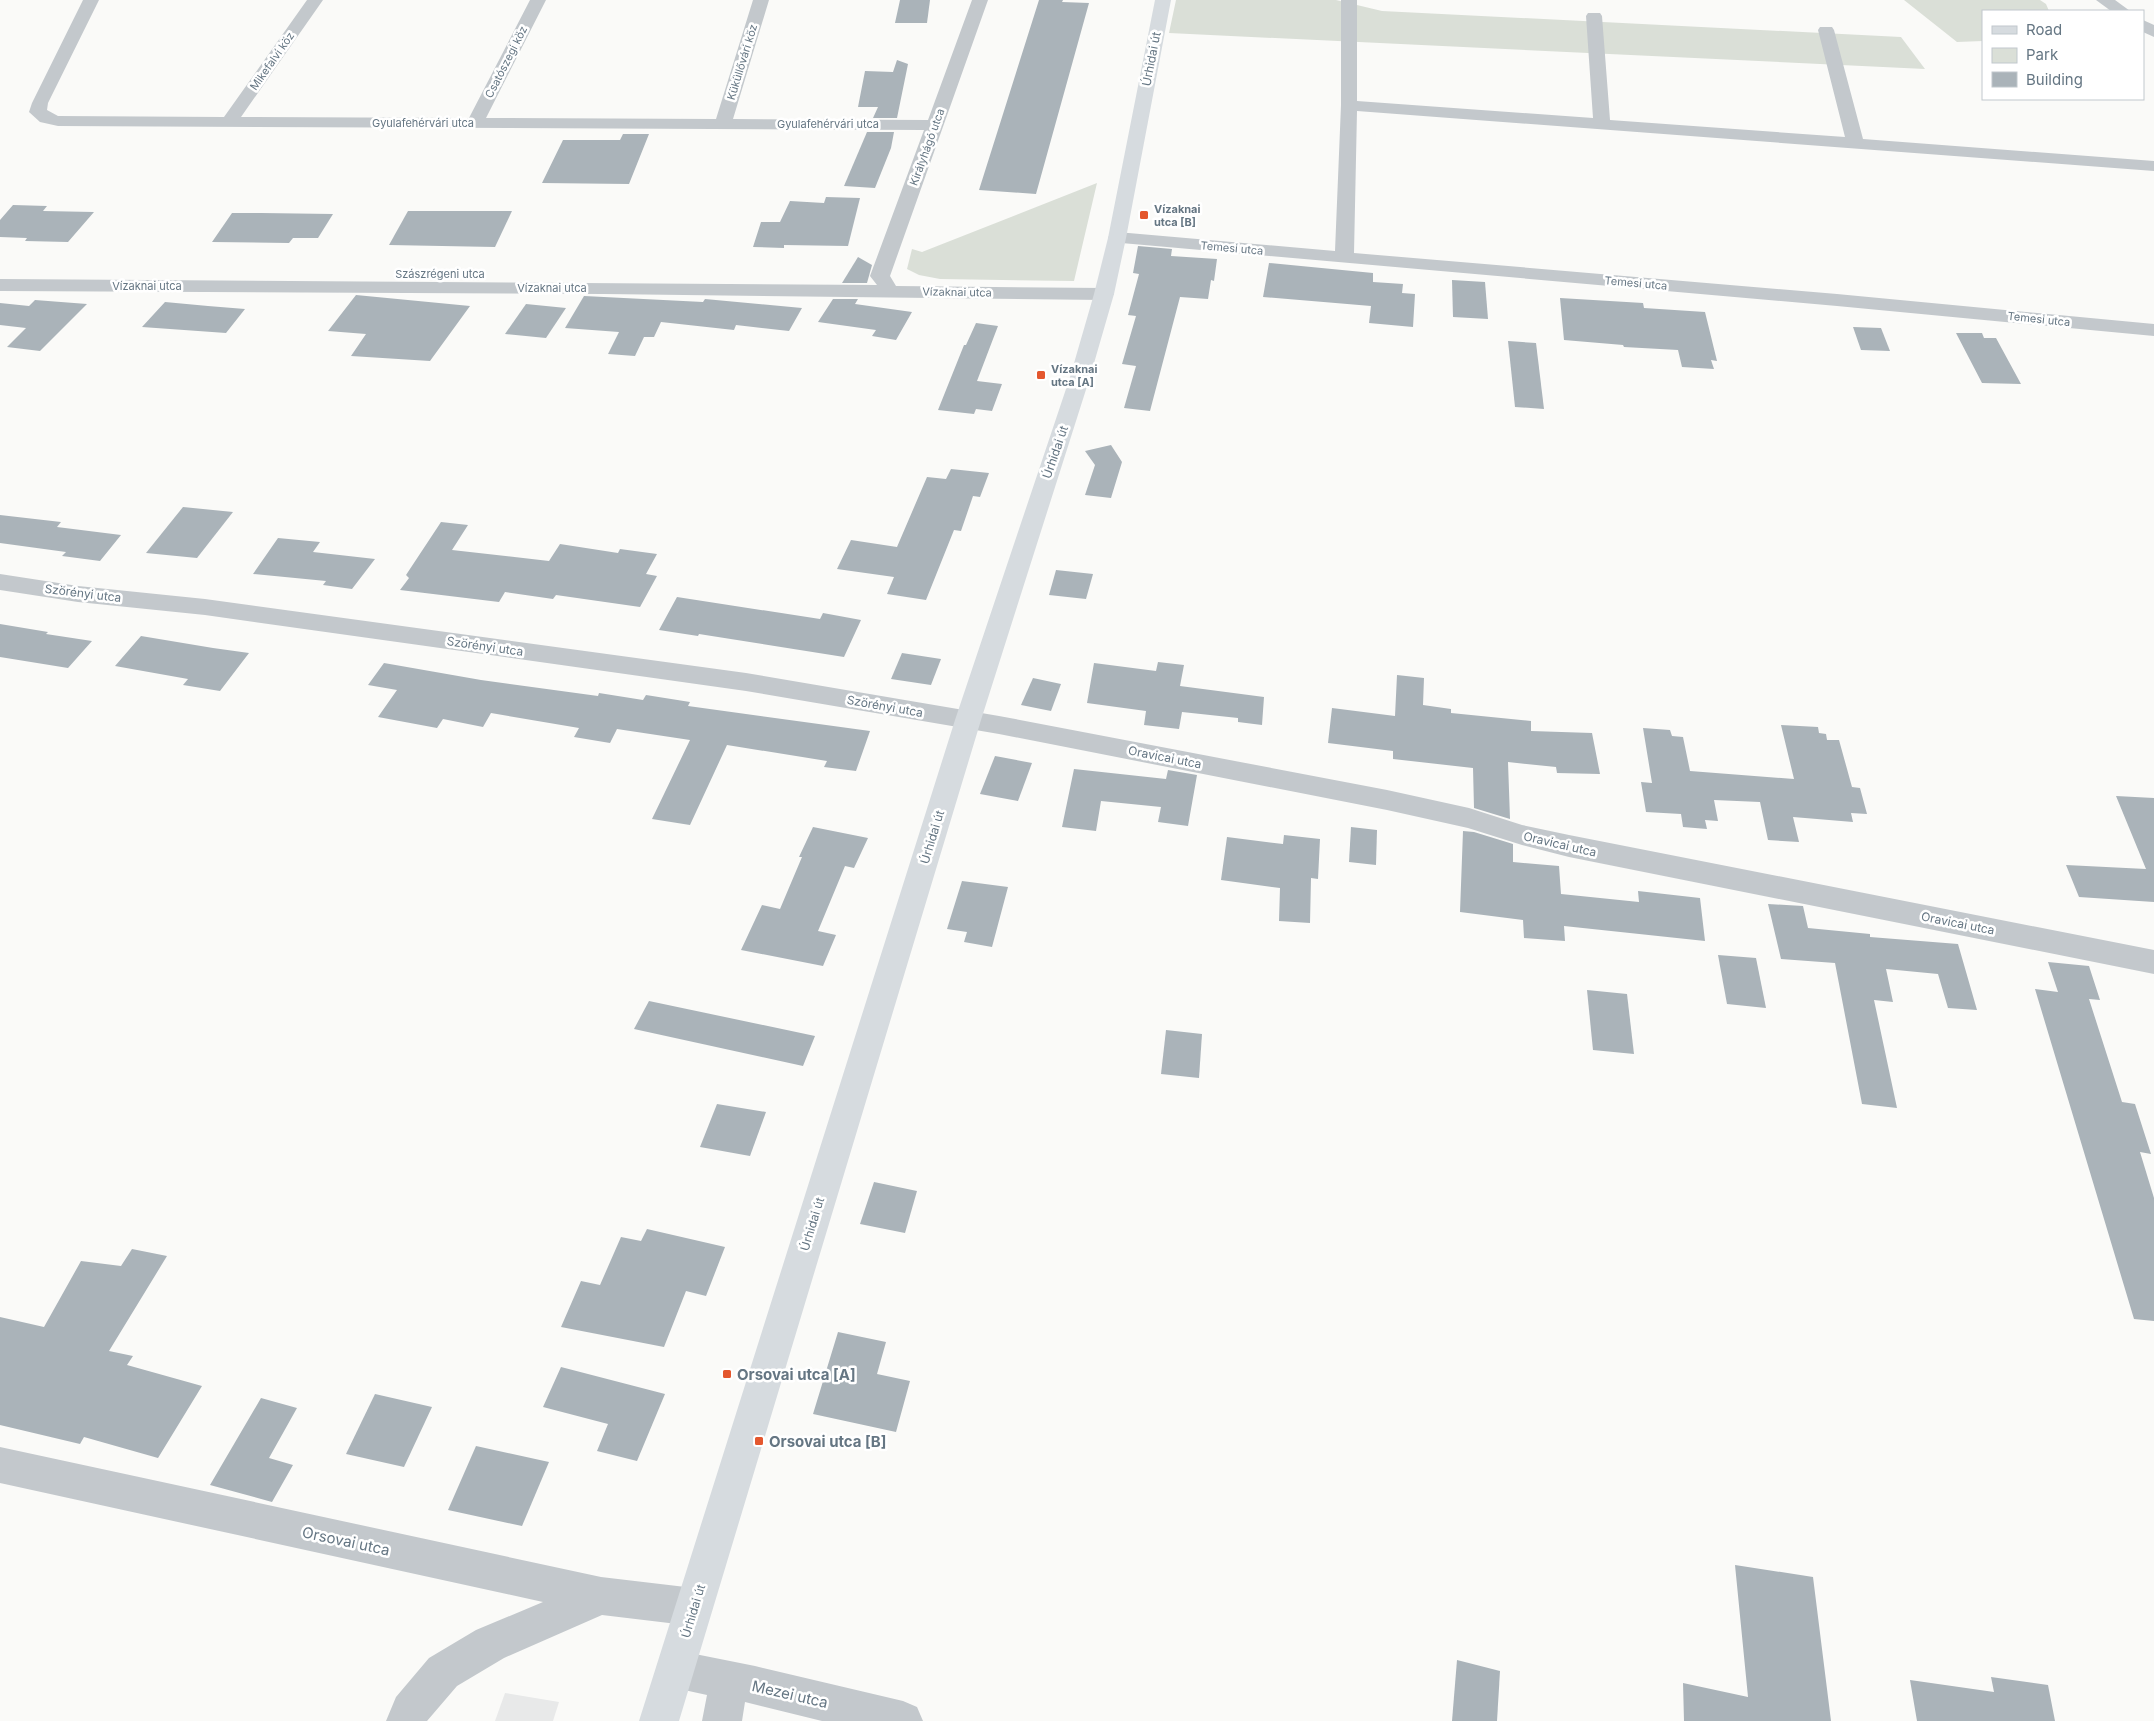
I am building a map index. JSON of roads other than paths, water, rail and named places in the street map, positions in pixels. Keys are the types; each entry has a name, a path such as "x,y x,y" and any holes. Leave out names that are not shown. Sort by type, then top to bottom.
{"main road":[{"name":"Úrhidai út","path":"659,1721 968,720 1080,377 1104,294 1117,238 1163,0"}],"street":[{"name":"Gyulafehérvári utca","path":"91,0 40,103 38,112 46,118 58,121 935,125"},
{"name":"Mikefalvi köz","path":"229,122 315,0"},
{"name":"Csatószegi köz","path":"475,123 538,0"},
{"name":"Küküllővári köz","path":"722,124 761,0"},
{"name":"Királyhágó utca","path":"885,284 935,125 980,0"},
{"path":"1344,258 1349,105 1349,0"},
{"path":"2104,0 2120,10"},
{"path":"1594,16 1602,124"},
{"path":"1826,30 1855,143"},
{"path":"1349,105 2154,166"},
{"name":"Temesi utca","path":"1117,238 1837,300 2154,330"},
{"name":"Szászrégeni utca","path":"0,272 885,284"},
{"name":"Vízaknai utca","path":"0,285 604,288 885,284 1104,294"},
{"name":"Szörényi utca","path":"0,582 78,594 204,607 746,682 968,720"},
{"name":"Oravicai utca","path":"968,720 1388,800 1469,818 1522,835 1578,848 2154,962"},
{"name":"Orsovai utca","path":"0,1465 601,1596 694,1607"},
{"path":"406,1721 410,1711 443,1672 490,1644 601,1596"},
{"name":"Mezei utca","path":"675,1669 904,1721"},
{"path":"722,1721 729,1680"}],"place":[{"name":"Vízaknai utca [B]","path":"1144,215"},
{"name":"Vízaknai utca [A]","path":"1041,375"},
{"name":"Orsovai utca [A]","path":"727,1374"},
{"name":"Orsovai utca [B]","path":"759,1441"}]}
